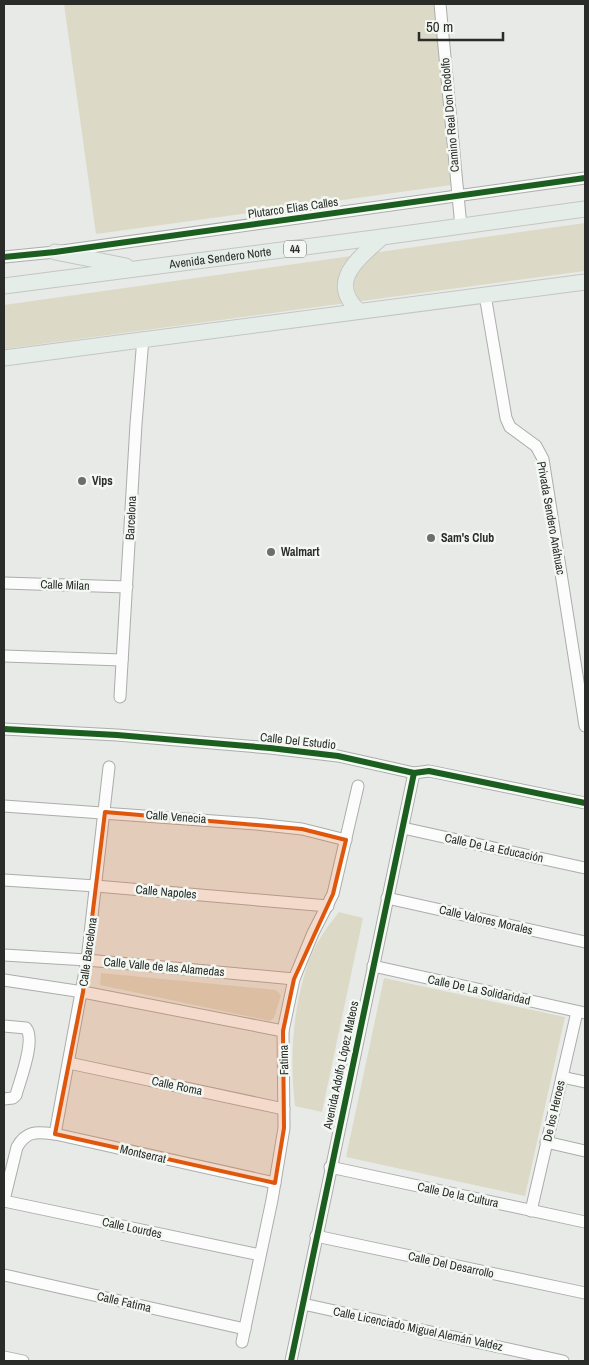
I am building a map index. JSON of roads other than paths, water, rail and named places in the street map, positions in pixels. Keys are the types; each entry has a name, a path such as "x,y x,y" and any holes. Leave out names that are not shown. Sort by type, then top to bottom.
{"main road":[{"name":"Avenida Sendero Norte","path":"4,286 461,227 585,209"},
{"path":"359,311 347,297 345,281 347,274 357,261 382,237"},
{"path":"56,252 140,269"},
{"path":"4,358 143,338 585,282"}],"street":[{"name":"Camino Real Don Rodolfo","path":"440,4 461,227"},
{"name":"Plutarco Elias Calles","path":"4,257 56,252 585,178"},
{"name":"Privada Sendero Anáhuac","path":"485,295 506,418 510,427 536,446 543,458 585,726"},
{"name":"Barcelona","path":"120,697 143,338"},
{"name":"Calle Milan","path":"4,583 127,588"},
{"path":"4,656 122,660"},
{"name":"Calle Del Estudio","path":"4,729 118,735 270,748 338,756 414,773 429,771 585,803"},
{"name":"Calle Barcelona","path":"55,1134 83,992 109,767"},
{"name":"Avenida Adolfo López Mateos","path":"291,1361 330,1167 414,773"},
{"name":"Fatima","path":"242,1342 275,1183 284,1128 283,1031 294,979 313,933 333,894 358,786"},
{"name":"Calle Venecia","path":"4,806 228,821 302,829 346,840"},
{"name":"Calle De La Educación","path":"402,828 585,868"},
{"name":"Calle Napoles","path":"4,880 328,906"},
{"name":"Calle Valores Morales","path":"387,898 585,942"},
{"name":"Calle Valle de las Alamedas","path":"4,955 87,960 294,979"},
{"name":"Calle De La Solidaridad","path":"373,966 581,1012"},
{"path":"4,980 83,992 283,1031"},
{"name":"De los Heroes","path":"531,1211 562,1077 581,1012"},
{"path":"4,1026 26,1028 29,1031 30,1042 16,1095 13,1098 4,1099"},
{"name":"Calle Roma","path":"69,1063 284,1109"},
{"path":"562,1077 585,1082"},
{"name":"Montserrat","path":"4,1201 17,1147 21,1139 36,1132 55,1134 275,1183"},
{"path":"546,1142 585,1151"},
{"name":"Calle De la Cultura","path":"330,1167 585,1222"},
{"name":"Calle Lourdes","path":"4,1201 260,1255"},
{"name":"Calle Del Desarrollo","path":"316,1236 585,1293"},
{"name":"Calle Fatima","path":"4,1275 245,1329"},
{"name":"Calle Licenciado Miguel Alemán Valdez","path":"303,1304 563,1361"},
{"path":"4,1357 23,1361"}],"place":[{"name":"Vips","path":"82,481"},
{"name":"Sam's Club","path":"431,538"},
{"name":"Walmart","path":"271,552"}]}
